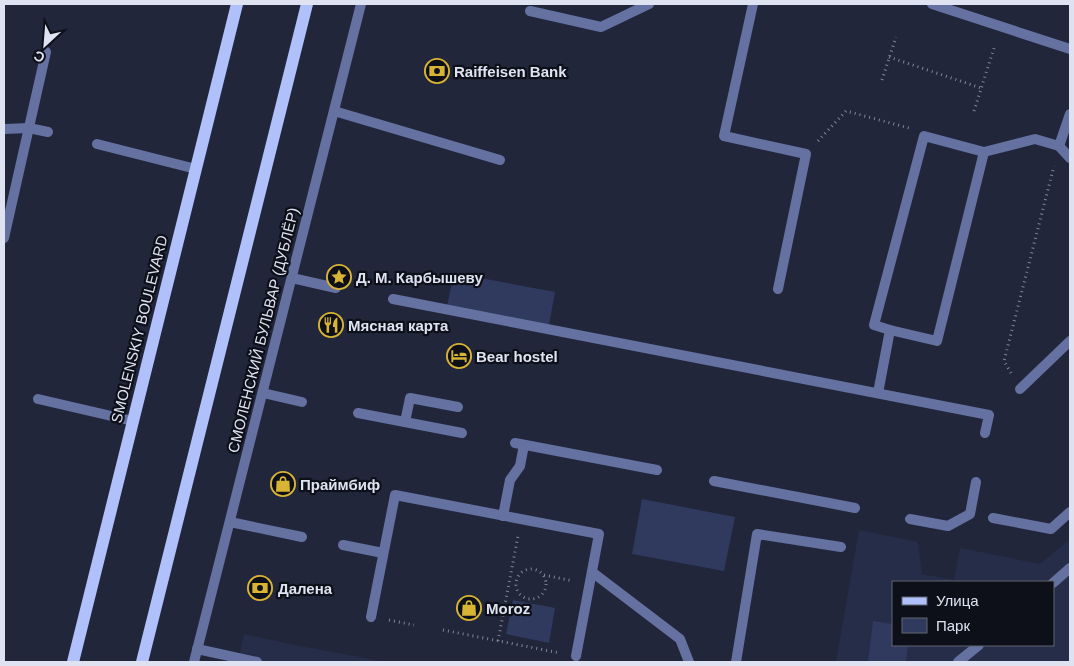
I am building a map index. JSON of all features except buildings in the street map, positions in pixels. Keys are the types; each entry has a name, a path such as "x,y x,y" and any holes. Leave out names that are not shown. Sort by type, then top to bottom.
{"main road":[{"name":"SMOLENSKIY BOULEVARD","path":"73,662 237,4"},
{"path":"142,662 307,4"}],"street":[{"name":"СМОЛЕНСКИЙ БУЛЬВАР (ДУБЛЁР)","path":"194,662 360,4"},
{"path":"530,11 601,27 649,4"},
{"path":"753,4 724,136 806,154 778,289"},
{"path":"937,5 1070,49"},
{"path":"4,238 46,52"},
{"path":"334,111 500,160"},
{"path":"1060,146 1070,114"},
{"path":"4,129 29,128 48,132"},
{"path":"984,152 937,341 874,325 924,136 984,152 1036,139 1060,146 1070,158"},
{"path":"97,144 196,169"},
{"path":"292,278 336,288"},
{"path":"393,299 989,415 985,433"},
{"path":"878,393 890,330"},
{"path":"1020,389 1070,341"},
{"path":"263,393 302,402"},
{"path":"405,422 410,398 458,407"},
{"path":"38,399 132,421"},
{"path":"358,413 462,433"},
{"path":"503,516 510,480 520,466 519,444 658,470"},
{"path":"714,481 855,508"},
{"path":"910,519 948,526 970,514 976,482"},
{"path":"371,617 394,495 599,534 576,656"},
{"path":"993,518 1051,529 1070,512"},
{"path":"230,522 302,537"},
{"path":"736,662 757,534 841,548"},
{"path":"343,545 383,554"},
{"path":"1054,582 1070,568"},
{"path":"592,572 680,639 689,662"},
{"path":"958,662 978,646"},
{"path":"197,649 257,662"}],"path":[{"path":"882,80 896,37"},
{"path":"974,111 994,48"},
{"path":"889,57 981,88"},
{"path":"806,154 846,111 912,129 924,136"},
{"path":"1020,389 1004,361 1060,146"},
{"path":"498,641 521,520"},
{"path":"544,575 546,587 544,592 534,599 528,600 518,593 516,582 518,576 528,569 534,569 544,575 590,584"},
{"path":"510,580 516,582"},
{"path":"371,617 414,625"},
{"path":"443,630 576,656"}],"shaded area":[{"path":"859,530 918,542 922,574 954,580 960,548 1040,564 1070,539 1070,662 836,662"},
{"path":"244,634 300,646 387,662 238,662"}],"green space":[{"path":"454,273 555,292 549,325 447,306"},
{"path":"642,499 735,517 724,571 632,554"},
{"path":"513,600 555,608 549,643 506,634"},
{"path":"873,621 892,624 892,646 908,646 906,662 868,662"}],"place":[{"name":"Raiffeisen Bank","path":"437,71"},
{"name":"Д. М. Карбышеву","path":"339,277"},
{"name":"Мясная карта","path":"331,325"},
{"name":"Bear hostel","path":"459,356"},
{"name":"Праймбиф","path":"283,484"},
{"name":"Далена","path":"260,588"},
{"name":"Moroz","path":"469,608"}]}
